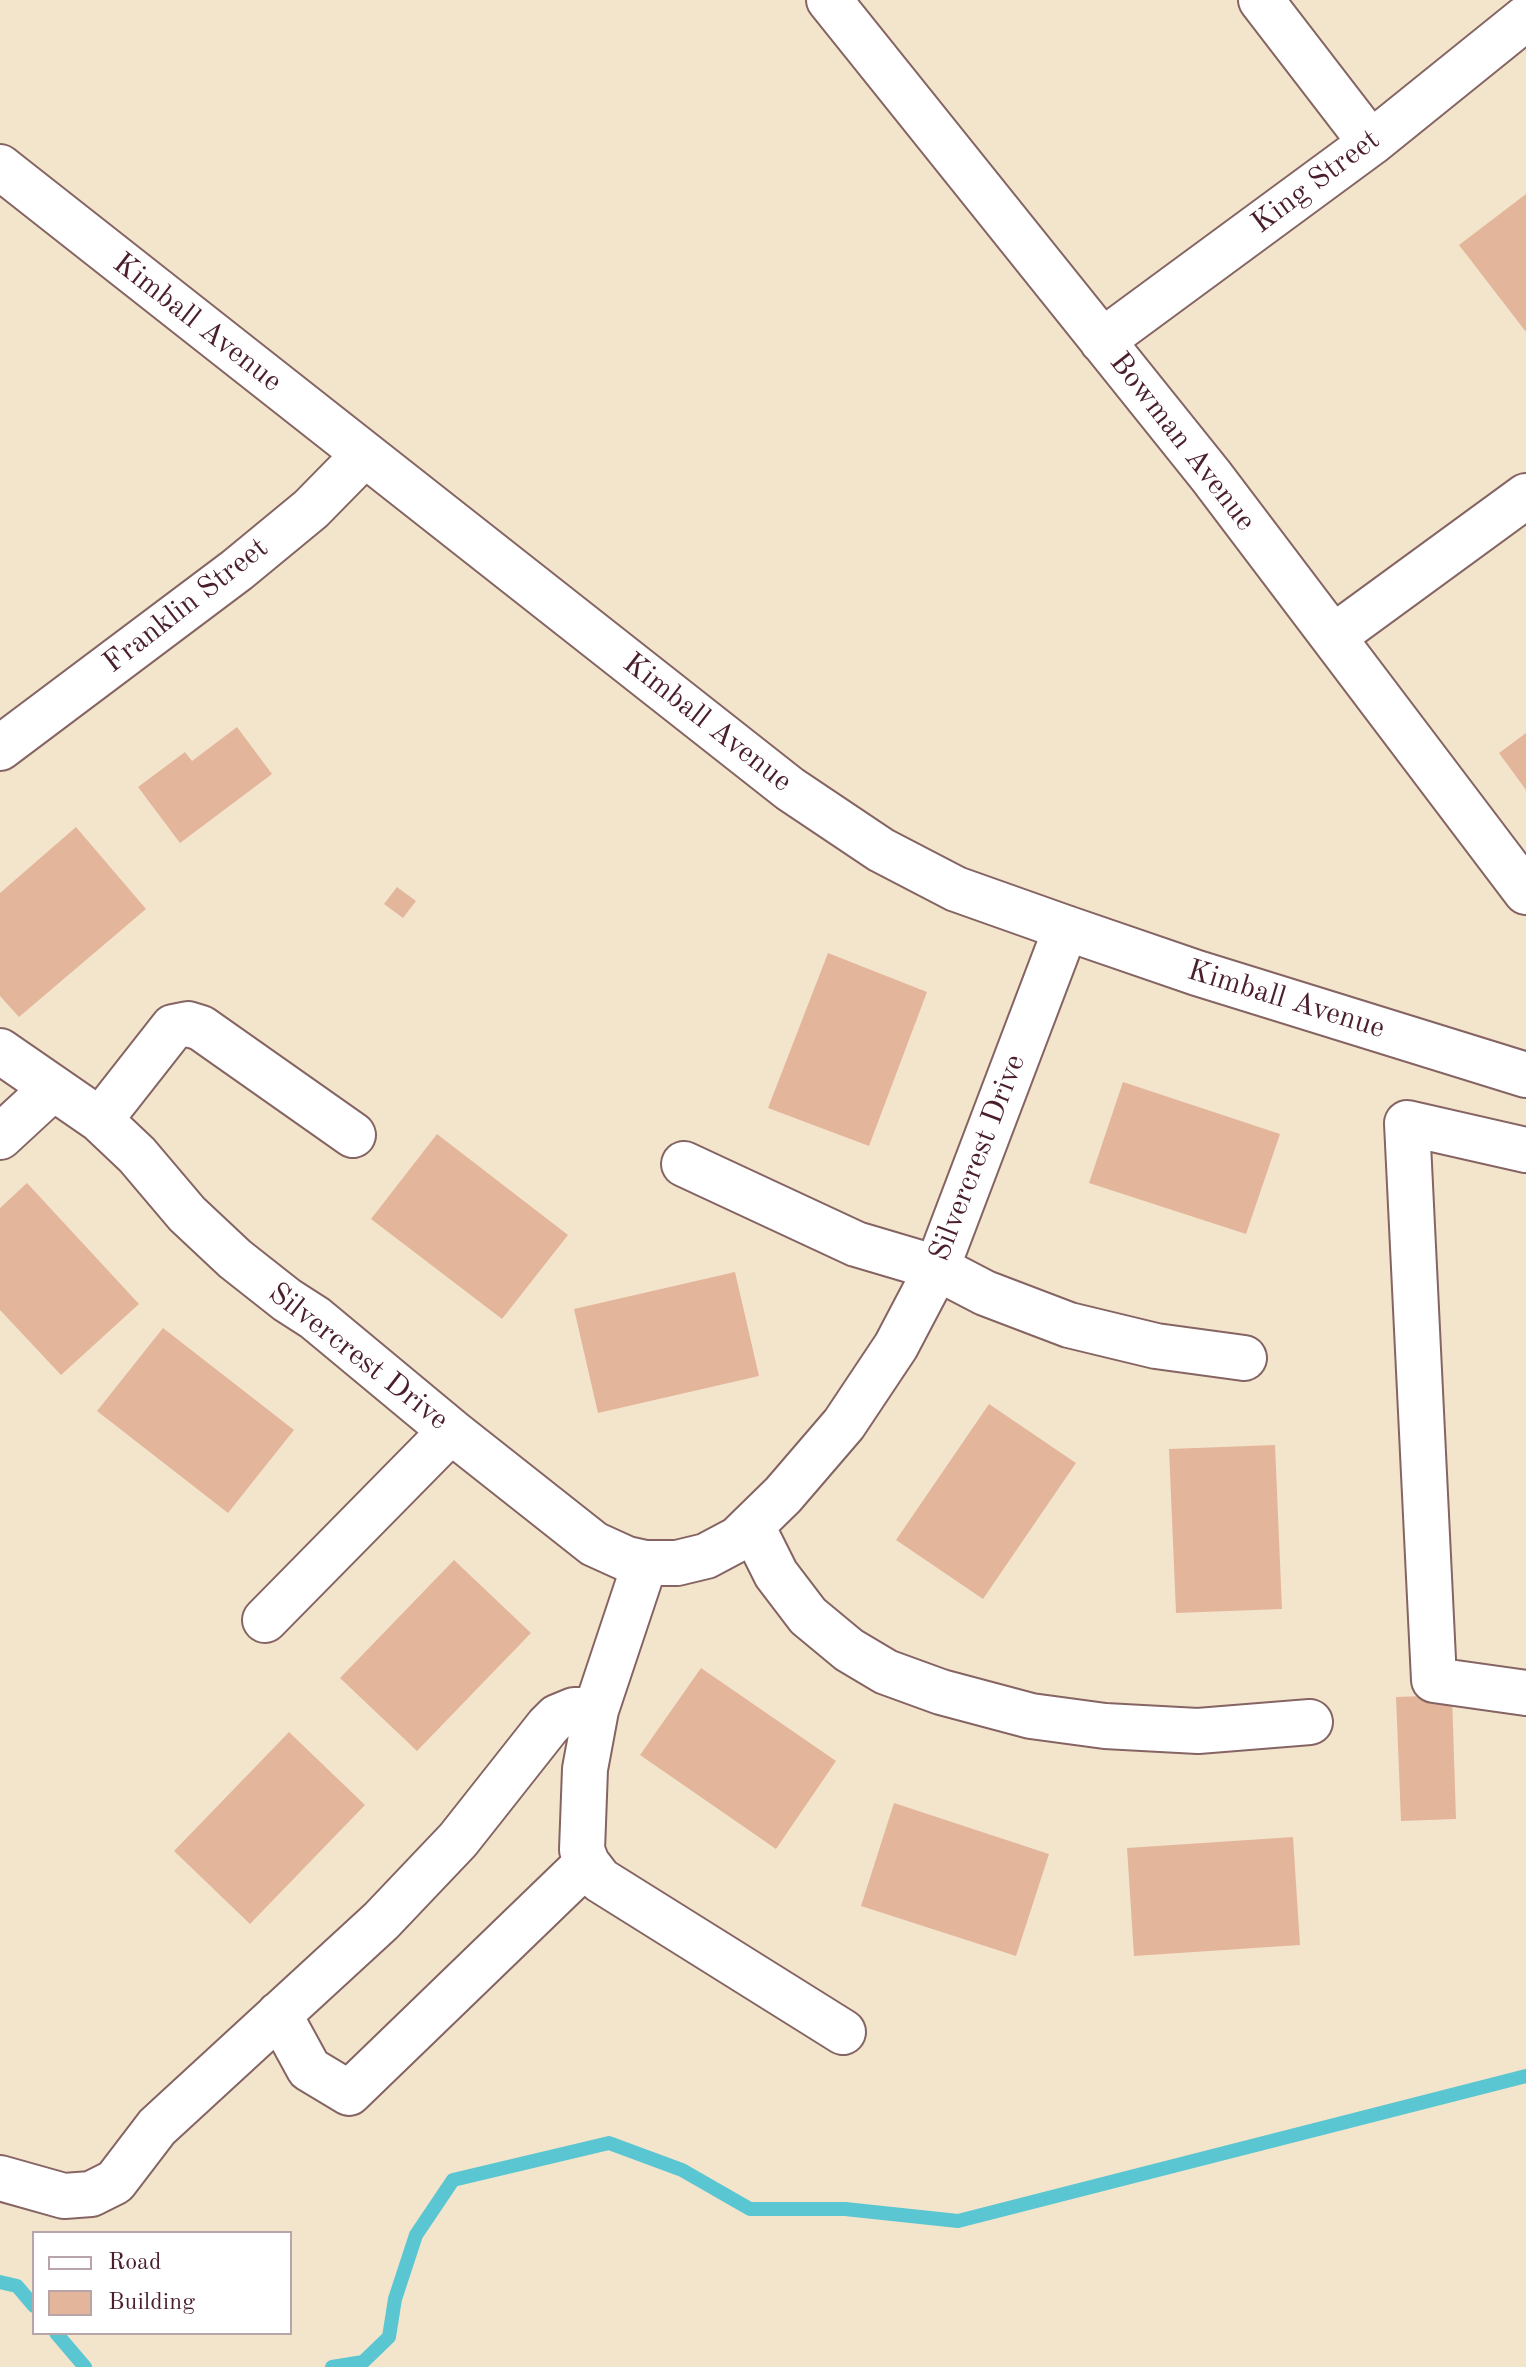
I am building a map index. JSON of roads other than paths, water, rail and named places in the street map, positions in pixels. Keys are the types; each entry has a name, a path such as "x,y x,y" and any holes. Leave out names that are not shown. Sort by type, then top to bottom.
{"street":[{"name":"Bowman Avenue","path":"829,0 1211,476 1526,892"},
{"path":"1261,0 1371,143"},
{"name":"King Street","path":"1102,341 1371,143 1526,18"},
{"name":"Kimball Avenue","path":"0,167 790,789 881,850 956,889 1066,928 1197,973 1526,1075"},
{"name":"Franklin Street","path":"0,748 237,570 311,509 364,455"},
{"path":"1333,637 1526,496"},
{"name":"Silvercrest Drive","path":"0,1051 100,1120 137,1155 187,1214 235,1259 315,1318 594,1544 627,1559 645,1563 677,1563 706,1556 738,1539 752,1526 844,1424 896,1346 937,1268 1066,928"},
{"path":"100,1120 173,1027 188,1024 201,1028 353,1135"},
{"path":"0,1137 53,1088"},
{"path":"1526,1150 1407,1123 1434,1680 1526,1693"},
{"path":"684,1164 856,1244 937,1268 985,1293 1069,1325 1156,1346 1244,1358"},
{"path":"265,1620 451,1431"},
{"path":"752,1526 776,1574 808,1616 849,1650 886,1672 941,1692 1031,1716 1105,1726 1198,1731 1310,1722"},
{"path":"645,1563 596,1710 585,1769 582,1850 587,1863 600,1880 843,2032"},
{"path":"0,2178 64,2196 91,2194 115,2182 157,2127 381,1921 458,1840 557,1717 574,1710 596,1710"},
{"path":"279,2014 309,2069 349,2093 587,1863"}],"waterway":[{"path":"332,2367 363,2362 389,2337 395,2299 416,2235 453,2180 609,2143 682,2170 750,2209 845,2209 958,2221 1526,2076"},
{"path":"0,2282 17,2286 32,2304"},
{"path":"58,2335 85,2367"}]}
